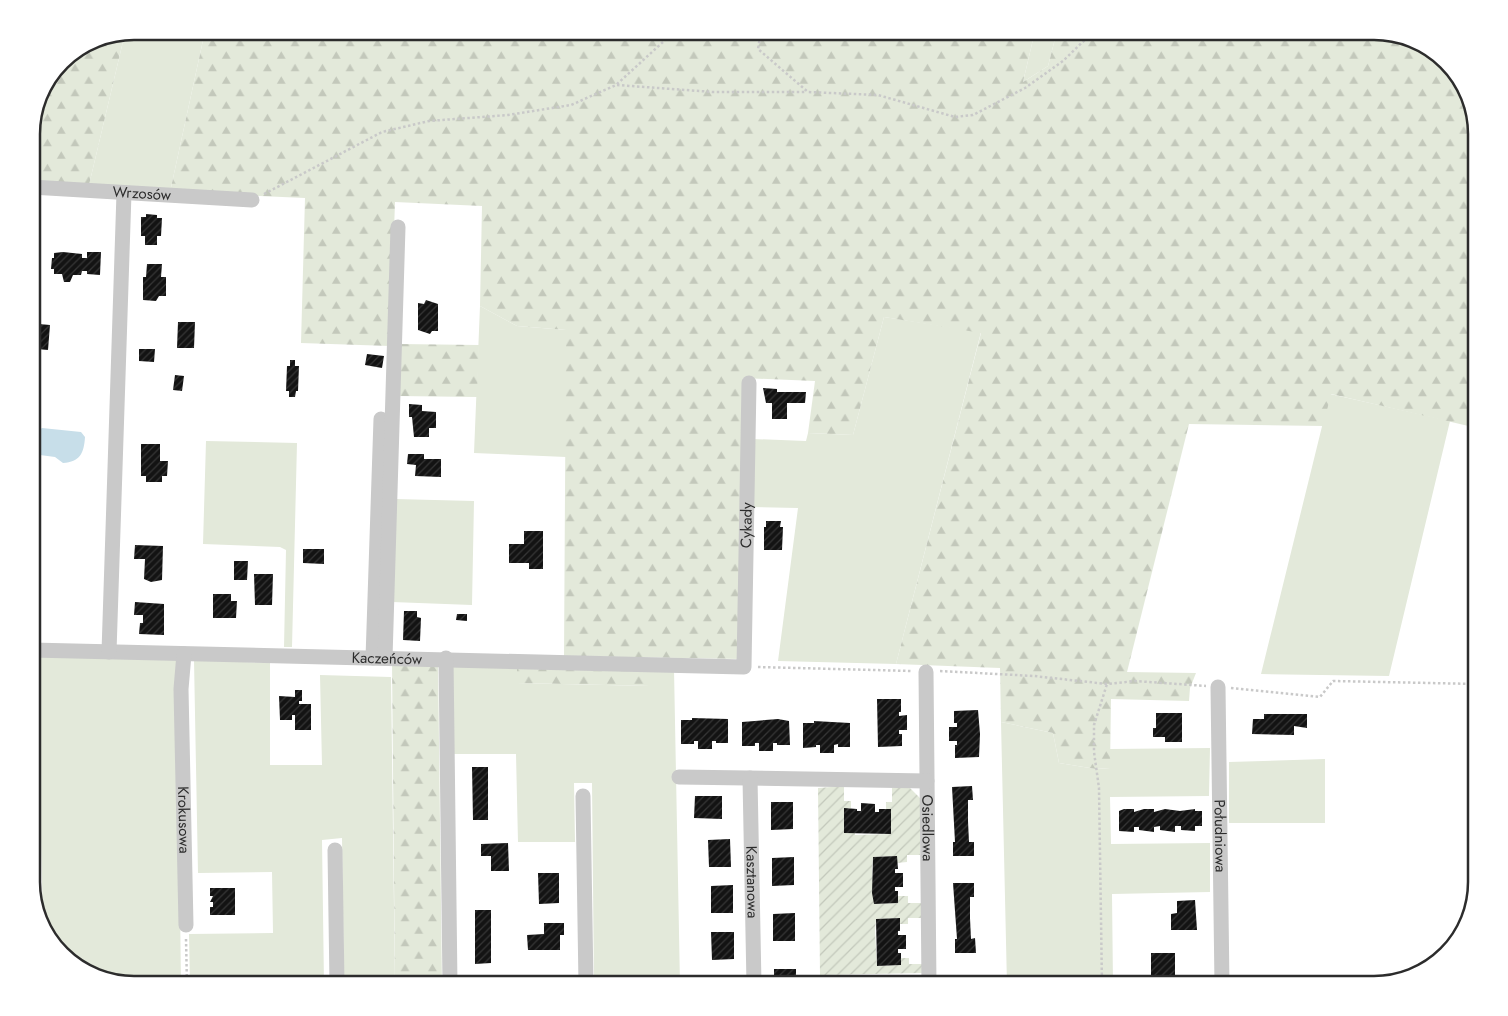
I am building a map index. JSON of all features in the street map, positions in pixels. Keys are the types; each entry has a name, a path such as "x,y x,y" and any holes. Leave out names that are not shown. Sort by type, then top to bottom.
{"street":[{"name":"Wrzosów","path":"40,188 252,200"},
{"path":"109,652 124,193"},
{"path":"379,658 398,227"},
{"name":"Cykady","path":"744,667 749,383"},
{"path":"379,658 382,419"},
{"name":"Kaczeńców","path":"40,650 446,658 744,667"},
{"name":"Krokusowa","path":"184,654 182,689 186,925"},
{"path":"446,658 450,976"},
{"name":"Osiedlowa","path":"926,672 929,976"},
{"name":"Południowa","path":"1218,687 1222,976"},
{"path":"679,777 927,781"},
{"name":"Kasztanowa","path":"750,778 754,976"},
{"path":"583,796 586,976"},
{"path":"335,850 337,976"}],"path":[{"path":"252,200 382,132 430,121 508,115 571,105 616,85 665,40"},
{"path":"760,40 758,49 808,92"},
{"path":"616,85 713,92 808,92 878,95 955,117 973,115 1025,88 1055,66 1084,40"},
{"path":"1102,976 1099,788 1094,752 1094,725 1107,684 1135,681 1320,697 1333,681 1468,684"},
{"path":"186,925 187,976"}],"green space":[{"path":"203,40 170,192 89,185 123,41"},
{"path":"203,40 1033,40 1023,82 1048,66 1055,40 1374,40 1393,42 1416,50 1436,63 1445,72 1458,92 1466,115 1468,134 1468,426 1331,394 1323,426 1189,424 1127,672 1196,673 1190,688 1189,701 1111,699 1110,768 1096,769 1059,763 1053,733 1001,722 1000,668 896,664 981,333 884,317 853,435 808,433 815,381 743,378 740,659 564,656 566,330 517,326 480,306 482,206 395,202 390,346 301,343 305,198 170,192"},
{"path":"1033,40 1055,40 1048,66 1023,82"},
{"path":"123,41 89,185 40,182 40,127 43,109 50,92 67,67 98,47"},
{"path":"480,306 517,326 566,330 566,457 474,453"},
{"path":"884,317 981,332 896,664 778,661 798,508 751,507 752,439 806,441 808,433 853,435"},
{"path":"399,344 479,345 477,397 398,396"},
{"path":"1330,394 1450,421 1389,676 1261,674"},
{"path":"206,441 297,443 292,647 284,647 286,550 280,547 203,544"},
{"path":"395,499 474,501 472,605 392,602"},
{"path":"40,654 177,659 181,976 134,976 109,973 87,963 67,949 50,924 42,903"},
{"path":"194,660 270,663 270,765 322,765 320,675 391,677 395,976 344,976 342,838 322,840 324,976 190,976 189,934 273,933 272,872 198,873"},
{"path":"438,662 442,976 395,976 392,663"},
{"path":"450,662 517,663 517,683 649,686 649,668 674,669 680,976 594,976 592,783 574,783 575,842 518,842 516,754 452,754"},
{"path":"517,663 649,668 650,686 517,683"},
{"path":"1001,722 1053,733 1059,763 1096,769 1110,768 1110,749 1210,748 1209,796 1110,797 1111,844 1210,843 1210,892 1112,894 1113,976 1007,976"},
{"path":"1325,759 1325,823 1229,823 1229,762"},
{"path":"844,786 844,801 851,801 851,808 844,809 844,832 855,833 855,835 891,834 891,810 886,809 886,802 892,802 892,788 910,788 920,798 920,855 907,855 907,862 897,863 897,856 873,857 872,869 874,904 898,903 898,896 908,896 908,903 921,903 921,918 908,918 908,924 900,924 900,918 876,919 877,966 901,965 901,958 909,958 909,964 922,964 922,973 820,975 818,788"}],"water":[{"path":"42,428 81,432 85,437 84,448 80,456 73,461 63,463 55,457 40,455 40,430"}],"building":[{"path":"146,214 157,215 157,218 162,218 161,236 157,236 157,245 145,245 145,236 141,236 141,217 146,217"},
{"path":"87,252 101,252 100,275 87,274 87,271 82,271 81,275 73,275 70,282 64,282 62,274 54,274 54,269 51,269 54,253 82,254 82,258 87,258"},
{"path":"147,264 162,264 161,277 166,277 166,296 159,296 156,301 143,300 143,277 146,277"},
{"path":"426,300 438,304 438,331 432,331 430,334 418,330 418,303 424,304"},
{"path":"178,322 195,322 194,348 177,348"},
{"path":"40,324 50,325 48,350 40,349"},
{"path":"139,349 155,349 154,362 139,361"},
{"path":"367,354 384,356 382,368 365,365"},
{"path":"290,360 295,360 295,366 299,366 298,391 296,391 295,397 289,397 289,391 286,391 287,366 290,366"},
{"path":"175,375 184,376 182,391 173,390"},
{"path":"763,388 777,389 777,392 806,392 805,403 787,403 787,419 772,419 772,403 766,403"},
{"path":"409,404 422,405 422,411 436,412 436,428 429,428 429,437 414,437 412,417 409,417"},
{"path":"141,444 160,444 160,461 168,461 167,476 162,476 162,482 146,482 146,476 141,476"},
{"path":"408,454 424,454 424,459 441,459 441,477 415,476 416,465 407,464"},
{"path":"766,521 781,521 780,527 783,527 782,550 764,550 764,527 766,527"},
{"path":"524,531 543,531 543,569 529,569 529,563 509,563 509,544 524,544"},
{"path":"135,545 163,546 162,580 151,582 144,579 145,559 134,559"},
{"path":"303,549 324,549 324,564 303,563"},
{"path":"234,561 248,561 247,580 234,580"},
{"path":"254,574 273,574 272,605 255,605"},
{"path":"213,594 231,594 231,601 237,601 236,618 213,618"},
{"path":"135,602 164,604 164,635 139,634 140,623 143,623 143,615 134,615"},
{"path":"404,611 417,611 417,617 421,618 420,641 403,640"},
{"path":"457,614 467,614 467,621 456,620"},
{"path":"295,690 302,690 302,701 299,701 299,704 311,704 311,730 295,730 295,715 292,715 292,720 280,720 279,696 295,697"},
{"path":"877,699 901,699 901,712 899,712 899,716 907,715 907,730 899,730 899,734 902,734 902,746 878,747"},
{"path":"978,710 979,757 955,758 955,745 957,745 957,741 949,741 949,727 957,727 957,723 954,723 954,711"},
{"path":"1156,713 1182,713 1182,742 1165,742 1165,737 1153,737 1153,728 1156,728"},
{"path":"1264,714 1307,714 1307,728 1294,726 1294,735 1252,734 1253,719 1264,719"},
{"path":"692,718 728,719 728,743 712,741 712,749 698,749 698,741 694,741 694,744 681,744 681,720 692,720"},
{"path":"778,719 789,721 790,745 777,745 777,743 773,743 773,751 759,751 759,743 755,743 755,746 742,746 742,722"},
{"path":"814,721 850,723 850,747 834,745 834,753 820,753 820,745 803,748 803,723 814,723"},
{"path":"472,767 488,767 488,820 473,820"},
{"path":"972,786 973,800 968,800 968,821 969,842 974,842 974,856 953,856 953,842 955,842 952,787"},
{"path":"695,796 722,796 722,819 694,818"},
{"path":"771,802 793,802 793,829 771,830"},
{"path":"861,803 875,804 875,812 879,812 879,809 891,809 891,834 844,833 844,808 861,811"},
{"path":"1134,809 1134,812 1154,809 1154,812 1165,809 1180,811 1195,809 1195,811 1202,811 1202,826 1195,826 1195,831 1181,830 1181,826 1175,826 1175,832 1160,830 1160,826 1154,827 1154,832 1139,830 1139,827 1134,827 1134,832 1119,831 1119,811"},
{"path":"730,839 731,867 709,867 708,840"},
{"path":"508,843 509,871 491,871 491,856 481,856 481,844"},
{"path":"897,856 898,869 895,869 895,873 903,873 903,887 895,887 895,891 898,891 898,903 874,904 872,893 873,857"},
{"path":"794,857 794,885 772,886 772,858"},
{"path":"538,873 559,873 559,903 539,904"},
{"path":"953,883 974,883 974,897 970,897 970,918 971,939 975,938 976,953 955,953 955,939 957,939"},
{"path":"733,885 733,913 711,913 711,886"},
{"path":"210,888 235,888 235,915 210,915 210,907 213,907 213,902 210,902 213,896 210,896"},
{"path":"1195,900 1197,930 1171,930 1171,914 1177,913 1177,901"},
{"path":"475,910 491,910 491,963 475,964"},
{"path":"795,913 795,941 773,941 773,914"},
{"path":"900,918 900,931 898,931 898,935 906,935 906,949 898,949 898,953 901,953 901,965 877,966 876,919"},
{"path":"544,923 564,923 564,935 560,935 560,950 528,950 527,935 544,934"},
{"path":"711,932 734,932 734,959 712,960"},
{"path":"1151,953 1175,953 1175,976 1151,976"},
{"path":"774,969 796,969 796,976 774,976"}]}
